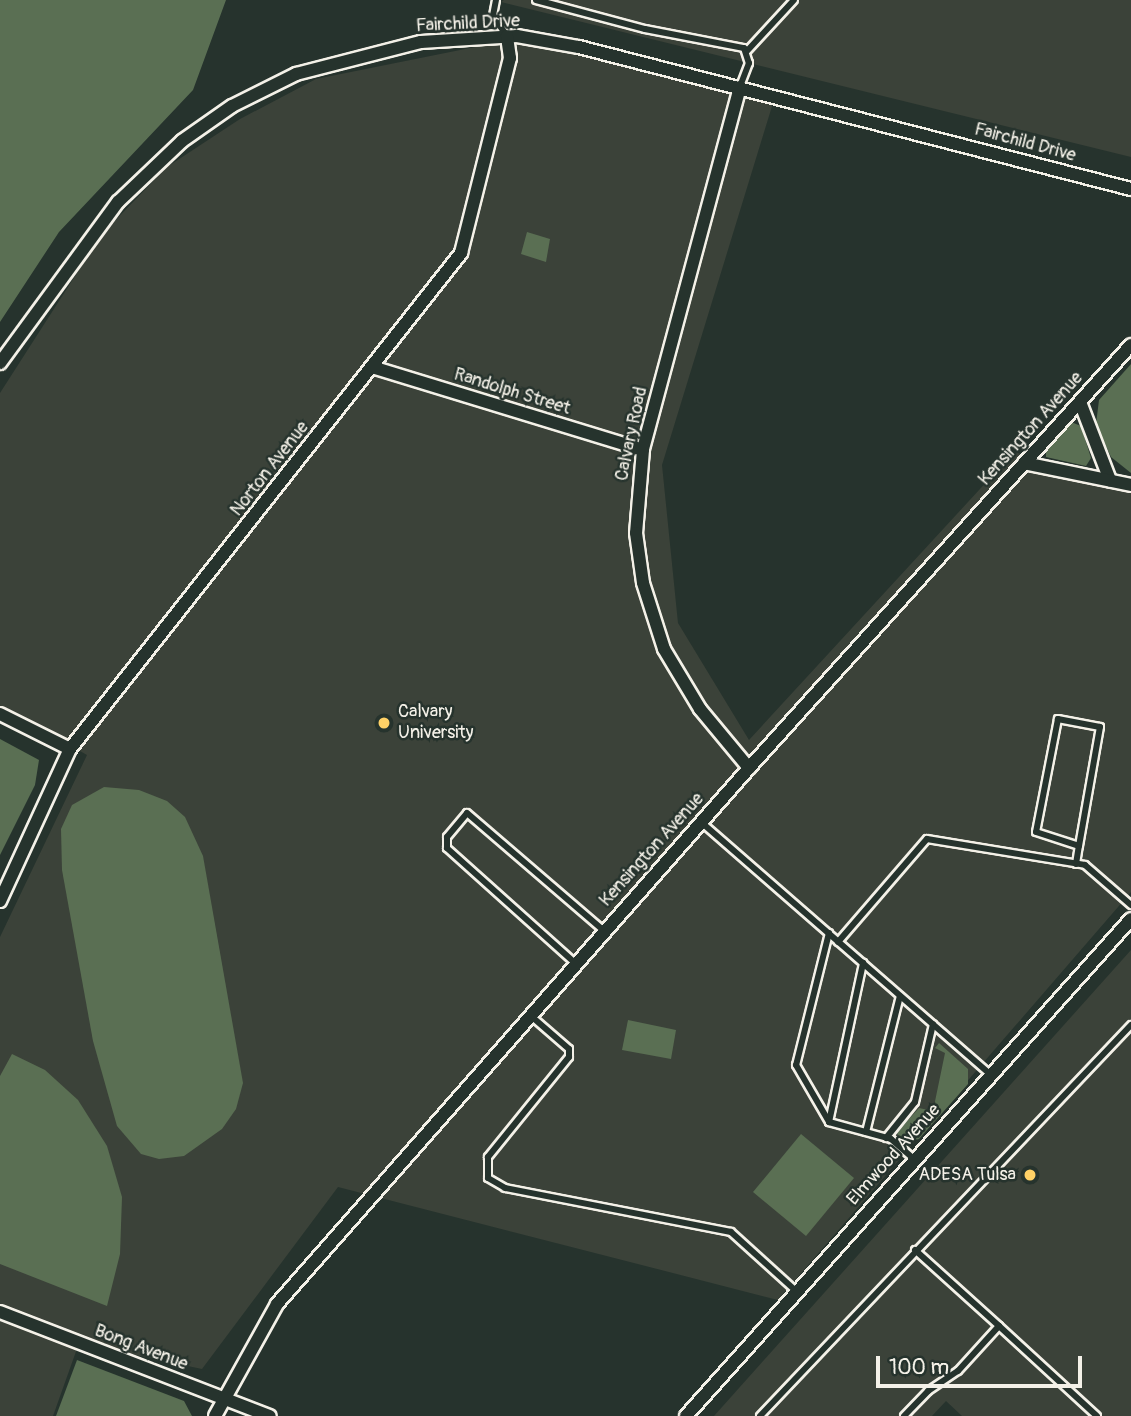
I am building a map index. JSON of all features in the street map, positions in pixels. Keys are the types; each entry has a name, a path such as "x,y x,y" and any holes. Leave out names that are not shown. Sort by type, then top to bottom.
{"street":[{"name":"Fairchild Drive","path":"0,363 118,202 182,141 232,106 296,74 367,52 421,42 507,36 579,47 1131,189"},
{"name":"Norton Avenue","path":"0,901 70,749 461,253 510,58 507,36"},
{"name":"Calvary Road","path":"740,87 643,450 636,533 653,619 680,680 748,768"},
{"name":"Kensington Avenue","path":"215,1416 277,1304 748,768 1131,345"},
{"name":"Randolph Street","path":"372,367 643,450"},
{"path":"1080,401 1110,480"},
{"path":"1024,463 1131,485"},
{"path":"0,715 70,749"},
{"name":"Elmwood Avenue","path":"686,1416 914,1158 1131,919"},
{"name":"Bong Avenue","path":"0,1312 270,1416"}],"lane":[{"path":"496,0 494,16 507,36"},
{"path":"536,0 747,51"},
{"path":"747,51 794,0"},
{"path":"740,87 749,63 747,51"},
{"path":"1076,864 1100,727 1058,719 1036,832 1079,846"},
{"path":"575,963 447,848 447,837 467,813 475,816 604,931"},
{"path":"701,822 990,1074"},
{"path":"838,942 926,839 1085,866 1131,905"},
{"path":"829,933 796,1065 829,1122 886,1138 914,1158"},
{"path":"829,1122 863,963"},
{"path":"866,1132 900,996"},
{"path":"530,1015 569,1049 569,1057 488,1157 488,1178 505,1188 731,1233 796,1291"},
{"path":"886,1138 915,1102 933,1024"},
{"path":"760,1416 1131,1025"},
{"path":"915,1250 1097,1416"},
{"path":"904,1416 928,1391 958,1371 999,1326"}],"shaded area":[{"path":"1131,0 1131,157 501,2"},
{"name":"Calvary University","path":"490,44 536,45 773,103 662,465 678,623 749,740 1014,452 1131,484 1131,892 778,1300 338,1187 202,1369 79,1343 53,1416 0,1416 0,937 87,755 0,706 0,393 102,234 167,167 240,119 316,79"},
{"name":"ADESA Tulsa","path":"1131,950 1131,1416 962,1416 946,1401 932,1416 714,1416"}],"green space":[{"path":"0,0 226,0 193,90 59,232 0,322"},
{"path":"527,232 550,239 546,262 521,254"},
{"path":"1131,364 1131,473 1111,457 1096,424 1099,400"},
{"path":"1071,422 1081,426 1091,458 1086,466 1046,457 1046,449"},
{"path":"0,739 39,760 35,785 0,855"},
{"path":"104,787 139,790 167,801 185,817 203,856 243,1083 236,1109 222,1129 184,1156 159,1159 141,1154 117,1126 93,1041 62,870 61,829 72,805"},
{"path":"628,1020 676,1030 671,1059 622,1050"},
{"path":"939,1043 968,1069 968,1084 919,1139 908,1142 897,1134 900,1129 919,1108 933,1111 945,1053 935,1048"},
{"path":"12,1054 45,1070 78,1100 107,1146 122,1197 120,1254 107,1306 0,1264 0,1076"},
{"path":"801,1134 854,1178 806,1236 753,1192"},
{"path":"77,1360 184,1401 192,1416 56,1416"}],"place":[{"name":"Calvary University","path":"384,723"},
{"name":"ADESA Tulsa","path":"1030,1175"}]}
